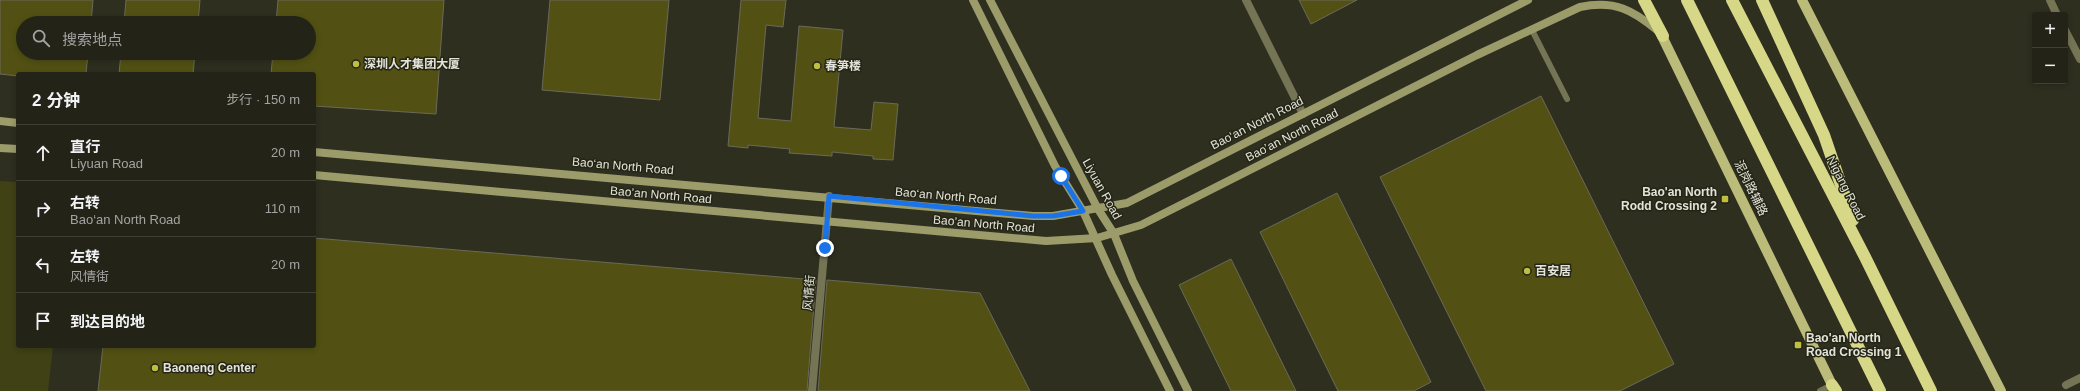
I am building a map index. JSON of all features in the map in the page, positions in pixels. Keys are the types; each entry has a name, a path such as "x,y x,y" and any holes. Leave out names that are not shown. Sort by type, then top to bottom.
{"highway":[{"path":"1644,0 1663,36"},
{"path":"1677,0 1696,17"},
{"path":"1687,0 1880,391"},
{"name":"Nigang Road","path":"1732,0 1865,257 1931,391"},
{"path":"1762,0 1824,135 1865,257"}],"main road":[{"name":"泥岗路辅路","path":"1637,0 1663,36 1835,389"},
{"path":"1802,0 2001,391"}],"street":[{"path":"973,0 1055,166 1083,211 1097,238 1112,275 1170,391"},
{"name":"Liyuan Road","path":"990,0 1098,209 1114,234 1133,281 1188,391"},
{"path":"1246,0 1302,114"},
{"name":"Bao‘an North Road","path":"316,152 829,196 1033,216 1053,216 1127,203 1528,0"},
{"path":"2050,0 2056,12"},
{"name":"Bao’an North Road","path":"316,175 1046,241 1097,238 1114,234 1154,219 1470,58 1580,7 1596,3 1612,4 1627,9 1640,15 1663,36"},
{"path":"2068,36 2080,59"},
{"path":"0,121 16,123"},
{"path":"0,148 16,149"},
{"name":"风情街","path":"812,391 829,196"},
{"path":"2066,385 2080,378"}],"lane":[{"path":"1532,30 1567,99"},
{"path":"1820,391 1835,389"}],"shaded area":[{"path":"0,181 16,182 16,348 53,348 48,391 0,391"}],"building":[{"path":"0,0 93,0 92,16 16,16 16,60 87,60 86,72 16,72 16,76 0,74"},
{"path":"126,0 200,0 199,16 125,16"},
{"name":"深圳人才集团大厦","path":"278,0 444,0 436,114 316,106 316,72 271,72 272,60 316,60 316,16 277,16"},
{"path":"550,0 669,0 660,100 542,90"},
{"name":"春笋楼","path":"741,0 786,0 783,27 766,25 758,118 791,121 799,26 843,30 834,127 871,130 874,102 898,104 893,160 873,159 873,156 832,152 832,156 789,153 790,149 748,145 748,148 728,146"},
{"path":"1299,0 1357,0 1311,24"},
{"path":"120,60 194,60 193,72 119,72"},
{"name":"百安居","path":"1541,96 1674,364 1620,391 1486,391 1380,177"},
{"path":"1337,193 1431,382 1414,391 1338,391 1260,232"},
{"path":"316,238 816,280 807,391 98,391 103,348 316,348"},
{"path":"1231,259 1296,391 1231,391 1179,285"},
{"path":"827,280 980,293 1030,391 818,391"}],"place":[{"name":"深圳人才集团大厦","path":"356,64"},
{"name":"春笋楼","path":"817,66"},
{"name":"Bao'an North Rodd Crossing 2","path":"1725,199"},
{"name":"百安居","path":"1527,271"},
{"name":"Bao'an North Road Crossing 1","path":"1798,345"},
{"name":"Baoneng Center","path":"155,368"}],"route":[{"path":"825,248 829,196 1033,216 1053,216 1083,211 1061,176"}]}
